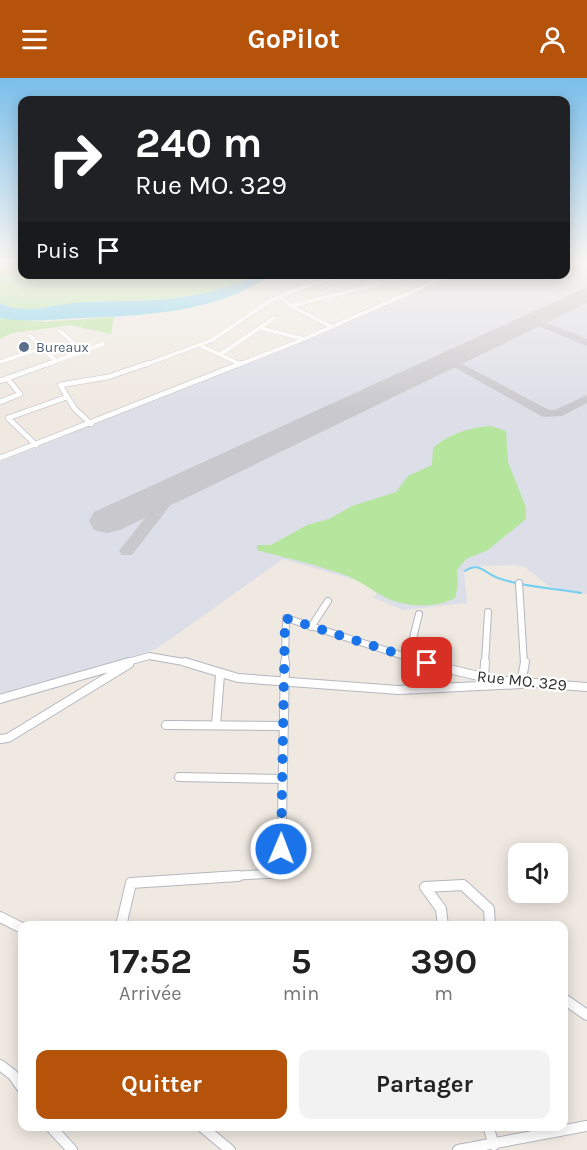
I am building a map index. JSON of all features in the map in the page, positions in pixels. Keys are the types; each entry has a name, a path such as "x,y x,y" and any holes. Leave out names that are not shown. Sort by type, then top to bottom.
{"street":[{"path":"91,424 75,409 60,385 108,377 199,345 212,340 258,311"},
{"path":"301,311 332,327"},
{"path":"0,458 36,446 368,311"},
{"path":"221,354 274,318"},
{"path":"260,328 304,339"},
{"path":"60,331 84,352"},
{"path":"30,336 56,361"},
{"path":"0,381 103,344"},
{"path":"199,345 240,364"},
{"path":"0,362 42,348"},
{"path":"0,402 20,394 7,378"},
{"path":"36,446 9,418 67,397"},
{"path":"0,699 139,658 160,655 220,675 238,678 398,690 451,690 521,684 525,660 519,583"},
{"path":"311,627 328,601"},
{"path":"483,678 488,612"},
{"path":"408,658 419,614"},
{"name":"Rue MO. 329","path":"285,680 285,618 408,658 483,678 521,684 587,687"},
{"path":"0,739 8,738 139,658"},
{"path":"216,725 220,675"},
{"path":"122,921 131,883 281,873 285,680"},
{"path":"166,725 284,726"},
{"path":"179,777 283,779"},
{"path":"442,921 441,909 425,887 463,885 489,909 490,921"},
{"path":"0,917 18,926"},
{"path":"568,1002 587,1015"},
{"path":"0,1065 14,1075 18,1082"},
{"path":"568,1130 587,1126"},
{"path":"55,1131 72,1150"},
{"path":"207,1131 230,1150"},
{"path":"490,1131 494,1145"},
{"path":"459,1150 563,1131"}],"shaded area":[{"path":"373,311 587,311 587,594 551,588 525,567 516,565 471,566 464,571 467,603 403,610 374,598 378,590 359,581 283,559 156,649 0,697 0,462 277,352"}],"green space":[{"path":"114,317 111,334 71,325 12,333 0,339 0,318 43,322"},
{"path":"491,426 506,431 508,462 525,505 526,519 488,550 466,559 457,570 458,585 455,598 427,605 397,602 347,576 257,550 257,545 271,545 307,525 329,519 352,506 396,492 408,476 432,465 433,448 440,443 460,432"}],"water":[{"path":"0,311 172,311 41,320 0,318"}],"waterway":[{"path":"465,571 474,567 506,581 581,593"}],"taxiway":[{"path":"532,320 587,343"},
{"path":"449,360 547,414 558,413 587,398"},
{"path":"127,551 170,496 184,484"}],"runway":[{"path":"107,521 551,311"}],"place":[{"name":"Bureaux","path":"24,347"}],"route":[{"path":"281,849 285,618 382,651 427,663"}]}
